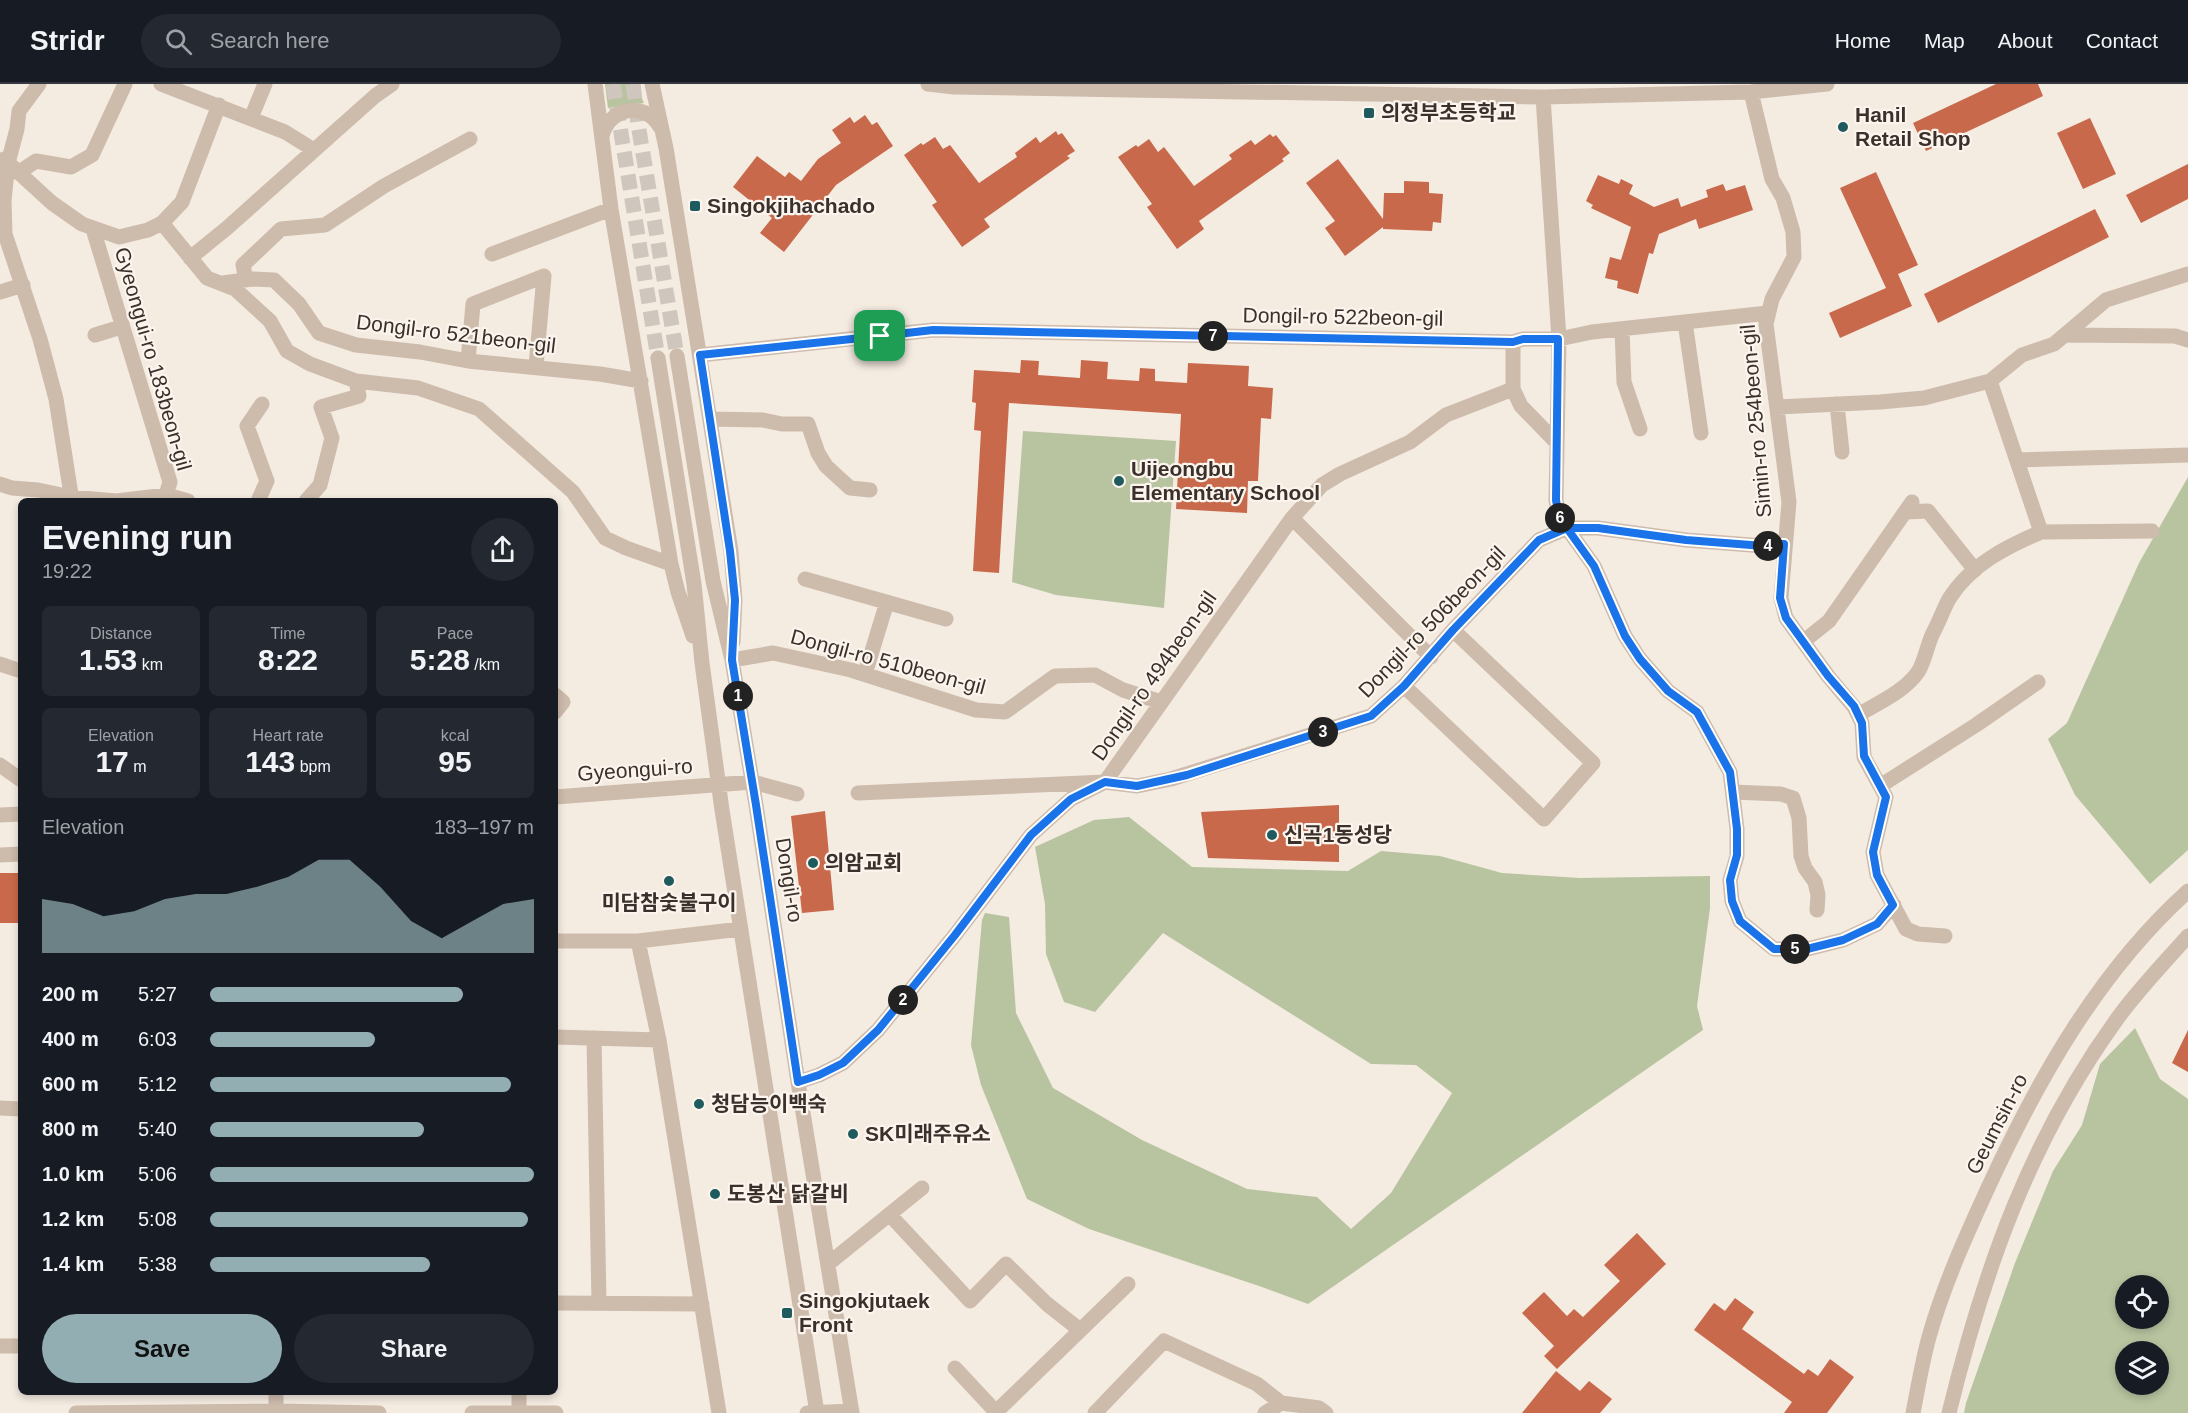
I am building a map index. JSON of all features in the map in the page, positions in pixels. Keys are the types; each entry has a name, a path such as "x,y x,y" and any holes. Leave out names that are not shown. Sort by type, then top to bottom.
{"street":[{"path":"39,84 19,111 9,163 2,234 23,285 56,399 72,498"},
{"path":"9,163 36,161 71,167 92,155 125,84"},
{"path":"162,84 285,132 314,150"},
{"path":"251,118 265,84"},
{"path":"595,84 611,209 671,564 702,663"},
{"path":"646,84 657,110"},
{"path":"652,84 663,133 730,551 734,590 732,660"},
{"path":"928,84 954,87 1176,92 1544,97 1563,90 1751,92 1827,84"},
{"path":"190,258 388,85"},
{"name":"Simin-ro 254beon-gil","path":"1751,92 1772,178 1783,198 1793,232 1794,257 1772,299 1766,324 1789,502 1780,598 1786,618 1828,676 1854,706 1862,723 1864,756 1886,797 1873,852 1877,875 1906,929 1918,934 1946,936"},
{"path":"1544,97 1558,339 1556,500 1559,517 1594,566 1625,636 1640,659 1668,691 1697,712 1730,772 1737,829 1737,855 1730,880 1732,901 1740,921 1774,949 1807,949 1843,940 1877,924 1893,905"},
{"path":"9,163 52,203 81,224 119,237 148,230 162,223 182,202 219,105"},
{"path":"602,143 607,123 614,115 622,112 638,111 651,116 657,121 663,133"},
{"path":"246,280 243,265 281,229 325,225 384,186 470,139"},
{"path":"492,254 611,209"},
{"path":"162,223 207,278 235,289 270,321 287,351 310,364 356,381 418,388 479,409 573,492 606,538 626,548 671,564"},
{"name":"Gyeongui-ro 183beon-gil","path":"93,229 170,482 165,498"},
{"path":"1777,407 1924,398 1990,381 2022,355 2055,344 2106,300 2188,274"},
{"path":"468,361 473,304 544,276 536,366"},
{"name":"Dongil-ro 521beon-gil","path":"220,283 274,280 299,304 319,333 356,345 420,352 468,361 536,366 640,381"},
{"path":"0,292 23,285"},
{"name":"Dongil-ro 522beon-gil","path":"700,355 933,330 1513,342 1523,339 1558,339 1578,334 1768,313"},
{"path":"1685,322 1701,433"},
{"path":"94,335 121,327"},
{"path":"1622,329 1623,381 1640,429"},
{"path":"2066,335 2175,336 2188,340"},
{"path":"1513,342 1513,389 1521,406 1557,442"},
{"name":"Dongil-ro","path":"677,356 713,581 732,660 753,782 798,1082 852,1412"},
{"path":"658,358 694,585 718,785 817,1413"},
{"path":"309,498 320,486 332,438 321,407 359,396 356,381"},
{"path":"1990,381 2041,532"},
{"name":"Dongil-ro 494beon-gil","path":"798,1082 843,1063 878,1030 955,935 1031,835 1071,799 1105,782 1292,518 1322,486 1340,474 1410,442 1446,415 1513,389"},
{"path":"259,498 267,480 247,426 261,404"},
{"path":"1837,404 1842,452"},
{"path":"710,419 807,424 818,453 826,466 849,488 870,490"},
{"path":"2017,460 2188,455"},
{"path":"0,484 21,495 38,490 68,498"},
{"path":"1803,641 1829,621 1908,507 1928,511 1975,570"},
{"path":"1292,518 1431,657"},
{"name":"Dongil-ro 506beon-gil","path":"858,793 1105,782 1137,786 1172,779 1371,716 1404,686 1453,630 1539,540 1567,528 1598,528 1686,540 1764,546 1784,544"},
{"path":"1858,715 1899,690 1918,672 1950,598 1992,555 2041,532 2152,531"},
{"path":"805,579 946,619"},
{"path":"865,674 887,602"},
{"path":"1404,686 1544,819 1593,763 1453,630"},
{"name":"Dongil-ro 510beon-gil","path":"732,660 773,653 865,674 976,710 1005,712 1055,676 1095,675 1122,690 1161,702"},
{"path":"0,664 18,670"},
{"path":"1880,786 1976,725 2038,682"},
{"path":"0,765 18,778"},
{"path":"718,785 753,782 797,794"},
{"name":"Gyeongui-ro","path":"558,797 718,785"},
{"path":"1733,792 1780,794 1793,798 1799,818 1801,855 1805,868 1815,882 1818,895 1817,910"},
{"path":"0,815 18,814"},
{"path":"0,855 18,854"},
{"name":"Geumsin-ro","path":"1913,1413 1929,1338 1964,1240 2011,1139 2047,1071 2122,960 2162,914 2188,891"},
{"path":"558,942 638,941 741,929"},
{"path":"1949,1413 1967,1338 1989,1267 2013,1206 2041,1145 2080,1076 2118,1018 2188,936"},
{"path":"638,941 659,1040 719,1413"},
{"path":"558,1037 659,1040"},
{"path":"594,1038 599,1303"},
{"path":"0,1108 18,1109"},
{"path":"828,1264 922,1188"},
{"path":"890,1215 970,1302 1006,1264 1047,1304 1080,1330"},
{"path":"955,1368 996,1413 1128,1284"},
{"path":"558,1303 702,1304"},
{"path":"1095,1413 1164,1341 1257,1384 1281,1403 1322,1411"},
{"path":"0,1346 18,1346"},
{"path":"276,1395 276,1412"},
{"path":"519,1395 519,1412"},
{"path":"1265,1413 1281,1403"},
{"path":"807,1413 852,1412"},
{"path":"76,1413 379,1413"},
{"path":"472,1413 556,1413"}],"green space":[{"path":"605,84 635,84 644,103 608,108"},
{"path":"1023,431 1176,441 1164,608 1056,595 1012,582"},
{"path":"2188,477 2188,850 2150,884 2075,795 2048,739 2067,723 2139,563"},
{"path":"1129,817 1192,867 1348,871 1381,851 1440,856 1502,873 1580,878 1710,876 1710,908 1697,1006 1703,1030 1308,1304 1089,1229 1027,1199 981,1085 971,1045 982,920 985,913 1009,917 1016,1013 1053,1088 1142,1140 1247,1189 1317,1197 1351,1229 1391,1193 1452,1093 1416,1065 1371,1064 1163,933 1095,1012 1064,1002 1046,954 1045,904 1035,847 1094,820"},
{"path":"2135,1028 2160,1079 2188,1099 2188,1413 1964,1413 2015,1263 2053,1171 2082,1125 2100,1064"}],"building":[{"path":"1996,84 2038,84 2043,96 1926,151 1913,123"},
{"path":"865,115 872,125 877,122 893,146 836,185 784,252 760,233 772,218 733,187 757,156 785,177 789,172 801,181 818,159 841,143 832,130 850,117 854,123"},
{"path":"2090,118 2116,174 2083,189 2057,133"},
{"path":"1056,131 1058,135 1062,133 1075,151 1067,156 1070,158 984,219 990,227 962,247 932,205 937,202 904,155 921,143 923,145 935,137 943,149 950,145 979,183 1017,157 1015,153 1036,137 1040,143"},
{"path":"1270,134 1273,137 1276,135 1290,153 1282,159 1284,161 1199,221 1204,229 1177,249 1147,207 1152,204 1118,157 1149,139 1158,152 1164,147 1194,186 1232,159 1229,155 1251,140 1255,145"},
{"path":"1338,159 1383,219 1384,193 1404,193 1404,181 1429,182 1429,193 1443,194 1441,223 1433,222 1432,231 1383,229 1383,227 1345,256 1325,228 1335,221 1306,183"},
{"path":"2188,164 2188,199 2141,223 2126,195"},
{"path":"1876,172 1918,265 1898,274 1912,306 1840,338 1829,313 1886,288 1840,188"},
{"path":"1598,175 1619,184 1621,179 1633,185 1629,194 1654,207 1678,198 1681,207 1708,197 1706,190 1723,184 1726,191 1745,185 1753,210 1699,229 1696,219 1659,234 1653,254 1649,253 1638,294 1617,288 1618,281 1605,278 1610,257 1621,260 1631,227 1591,208 1593,205 1586,201"},
{"path":"2095,209 2109,237 1938,323 1924,294"},
{"path":"1021,360 1039,361 1038,375 1080,378 1081,360 1108,362 1107,379 1139,381 1140,368 1155,369 1155,381 1187,383 1188,363 1249,366 1248,386 1273,388 1271,419 1261,418 1258,481 1248,481 1247,513 1176,509 1181,414 1009,403 999,573 973,571 981,431 974,430 976,403 972,402 974,370 1020,373"},
{"name":"신곡1동성당","path":"1339,805 1339,862 1208,858 1201,812"},
{"name":"의암교회","path":"825,811 834,910 802,913 791,816"},
{"path":"0,873 18,873 18,923 0,923"},
{"path":"2188,1030 2188,1072 2172,1063"},
{"path":"1637,1233 1666,1264 1557,1369 1544,1356 1554,1346 1522,1313 1544,1292 1567,1316 1574,1309 1583,1317 1620,1281 1604,1265"},
{"path":"1735,1298 1754,1312 1742,1329 1804,1374 1808,1369 1818,1376 1830,1359 1854,1377 1827,1413 1784,1413 1792,1402 1694,1330 1714,1303 1725,1311"},
{"path":"1556,1371 1580,1391 1589,1381 1612,1399 1600,1413 1522,1413"}],"tunnel":[{"path":"613,84 658,358"},
{"path":"633,84 677,356"}],"place":[{"name":"의정부초등학교","path":"1369,113"},
{"name":"Hanil Retail Shop","path":"1843,127"},
{"name":"Singokjihachado","path":"695,206"},
{"name":"Uijeongbu Elementary School","path":"1119,481"},
{"name":"신곡1동성당","path":"1272,835"},
{"name":"의암교회","path":"813,863"},
{"name":"미담참숯불구이","path":"669,881"},
{"name":"청담능이백숙","path":"699,1104"},
{"name":"SK미래주유소","path":"853,1134"},
{"name":"도봉산 닭갈비","path":"715,1194"},
{"name":"Singokjutaek Front","path":"787,1313"}],"route":[{"path":"880,336 700,355 730,551 735,600 732,660 798,1082 843,1063 878,1030 955,935 1031,835 1071,799 1105,782 1137,786 1187,775 1371,716 1404,686 1453,630 1539,540 1567,528 1598,528 1686,540 1764,546 1784,544 1780,598 1786,618 1828,676 1854,706 1862,723 1864,756 1886,797 1873,852 1877,875 1893,905 1877,924 1843,940 1807,949 1774,949 1740,921 1732,901 1730,880 1737,855 1737,829 1730,772 1697,712 1668,691 1640,659 1625,636 1594,566 1576,541 1567,528 1559,517 1556,500 1558,339 1523,339 1513,342 933,330 880,336"}]}
